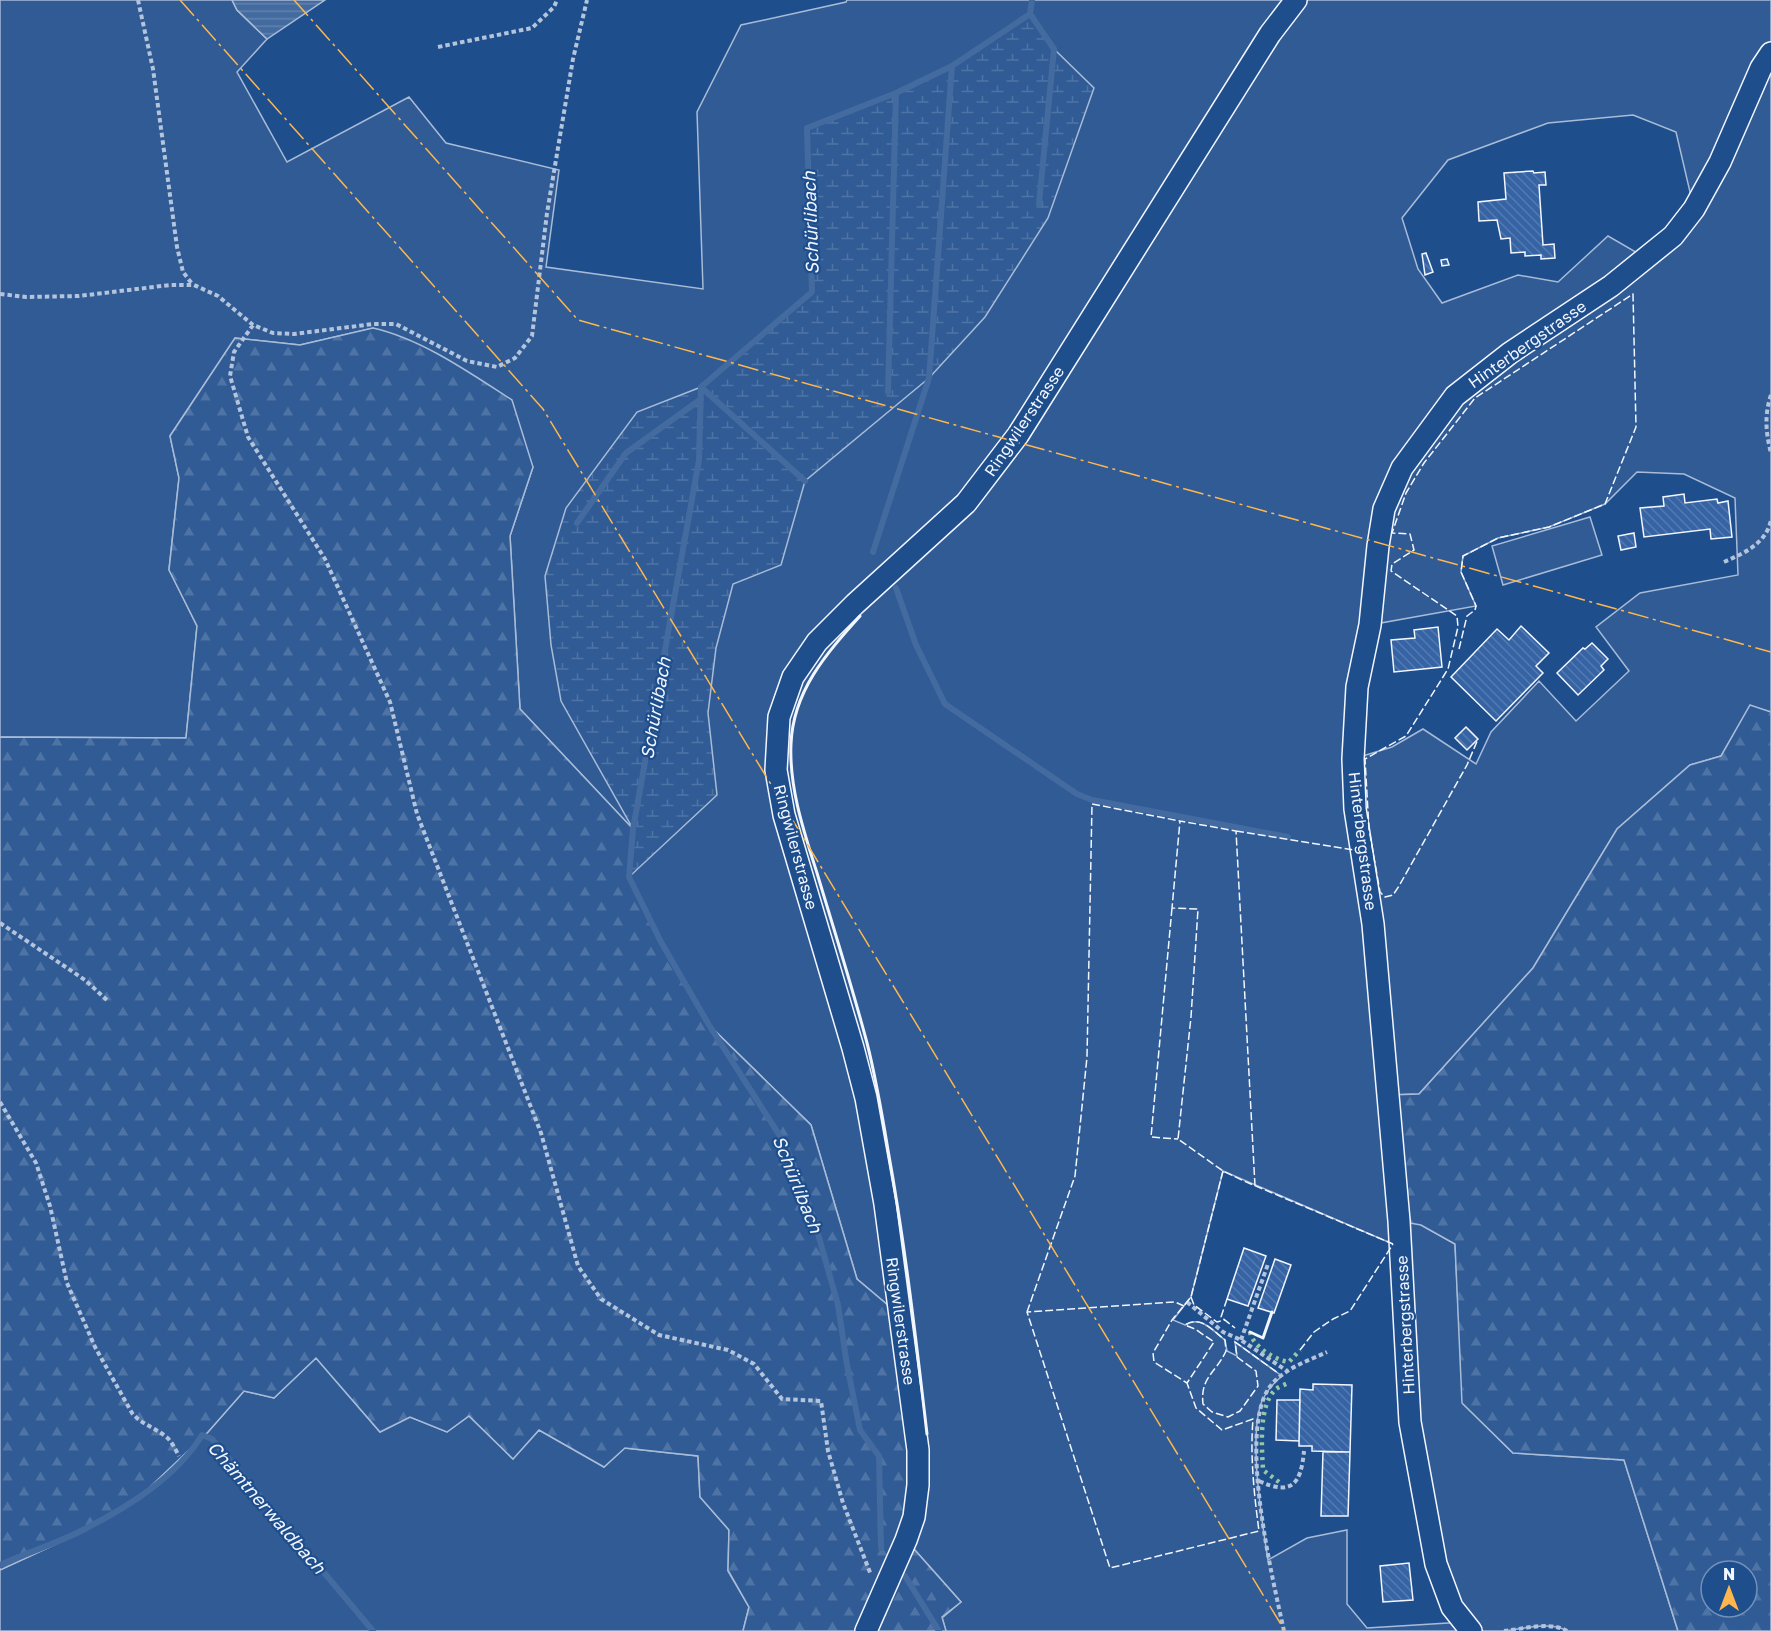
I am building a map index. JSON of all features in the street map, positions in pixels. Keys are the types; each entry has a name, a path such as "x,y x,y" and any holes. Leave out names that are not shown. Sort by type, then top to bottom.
{"street":[{"name":"Ringwilerstrasse","path":"866,1631 914,1517 918,1485 918,1450 885,1204 868,1110 854,1048 784,815 776,770 779,717 793,677 817,642 855,604 966,503 1018,435 1270,34 1296,0"},
{"name":"Hinterbergstrasse","path":"1471,1631 1452,1607 1436,1564 1410,1422 1399,1221 1374,935 1355,809 1353,759 1357,687 1370,625 1384,509 1402,468 1455,396 1510,353 1611,286 1673,236 1694,209 1720,162 1761,68 1771,53"}],"path":[{"path":"138,0 153,69 177,247 183,272 194,285"},
{"path":"438,47 532,28 554,8 557,0"},
{"path":"0,294 26,297 79,296 170,285 194,285 218,296 253,325 273,333 294,334 373,324 396,324 467,361 497,367 515,358 532,336 548,202 573,59 587,0"},
{"path":"253,325 234,352 230,376 248,437 324,559 390,702 417,814 541,1132 578,1266 600,1299 659,1335 728,1350 754,1364 782,1399 822,1401 828,1451 843,1503 873,1581 884,1592"},
{"path":"1771,395 1766,435 1771,453"},
{"path":"1724,562 1752,549 1770,527 1771,520"},
{"path":"0,923 86,980 108,1001"},
{"path":"0,1102 36,1163 50,1206 67,1283 95,1347 132,1413 137,1419 171,1441 179,1456"},
{"path":"1241,1340 1268,1264"},
{"path":"1187,1302 1223,1332 1241,1340 1287,1371"},
{"path":"1284,1631 1268,1561 1261,1514 1256,1437 1261,1403 1270,1386 1287,1371 1327,1352"},
{"path":"1259,1481 1275,1488 1287,1488 1297,1482 1303,1469 1304,1451"},
{"path":"1504,1631 1541,1626 1562,1627 1567,1631"}],"green space":[{"path":"0,0 232,0 237,10 267,39 237,72 287,162 409,97 446,143 559,170 546,267 703,289 697,112 741,25 847,0 1771,0 1771,712 1750,706 1721,756 1690,765 1617,829 1533,968 1419,1094 1389,1095 1421,1225 1455,1244 1463,1404 1513,1453 1624,1460 1678,1631 1567,1631 1545,1626 1504,1631 946,1631 942,1618 961,1602 906,1540 902,1317 857,1279 811,1125 709,1025 661,942 629,877 633,829 520,709 510,536 533,467 373,328 300,345 235,338 170,436 179,478 169,569 197,626 186,738 0,737","holes":["1633,115 1676,132 1694,209 1646,258 1608,236 1558,282 1518,275 1442,303 1418,269 1402,218 1448,160 1548,123","1637,472 1684,474 1735,498 1738,575 1640,593 1596,627 1629,671 1576,721 1539,681 1491,732 1476,764 1423,729 1392,747 1353,759 1370,625 1476,606 1461,572 1463,556 1498,538 1549,527 1605,504","1223,1171 1400,1247 1436,1562 1464,1622 1367,1628 1347,1604 1347,1530 1307,1538 1268,1560 1258,1479 1256,1435 1262,1401 1282,1376 1235,1342 1237,1356 1227,1351 1225,1340 1206,1325 1196,1322 1185,1325 1173,1320 1191,1297"]},
{"path":"1030,14 1054,49 1094,88 1048,218 985,317 929,378 805,481 781,565 733,584 716,648 708,713 717,795 629,877 633,829 561,701 551,645 545,576 566,508 637,412 701,387 812,293 807,128 896,93 952,66"},
{"path":"373,328 427,348 512,400 533,467 510,536 520,709 633,829 629,877 661,942 709,1025 811,1125 857,1279 902,1317 918,1450 906,1540 961,1602 942,1617 946,1631 743,1631 749,1607 728,1570 729,1530 700,1497 698,1456 625,1448 604,1467 539,1430 513,1459 469,1416 447,1432 410,1417 380,1432 316,1358 274,1398 244,1391 208,1432 132,1504 84,1531 0,1570 0,737 186,738 197,626 169,570 179,478 170,436 235,338 300,345"},
{"path":"1590,517 1602,555 1503,585 1492,546"},
{"path":"1750,705 1771,712 1771,1631 1678,1631 1624,1460 1513,1453 1462,1403 1455,1244 1421,1225 1399,1221 1388,1095 1419,1094 1533,968 1617,829 1690,765 1721,756"},
{"path":"316,1358 380,1432 410,1417 447,1432 469,1416 513,1459 539,1430 604,1467 624,1448 698,1456 700,1497 729,1530 728,1571 749,1607 743,1631 0,1631 0,1570 84,1531 208,1432 244,1391 274,1398"}],"shaded area":[{"path":"232,0 325,0 267,39 237,10"}],"building":[{"path":"1533,171 1534,173 1545,172 1546,185 1539,185 1543,245 1554,244 1555,258 1541,259 1541,255 1525,256 1525,252 1511,253 1510,238 1501,239 1497,220 1479,221 1478,202 1506,199 1504,173"},
{"path":"1426,253 1433,272 1425,275 1422,254"},
{"path":"1447,259 1449,265 1442,266 1441,260"},
{"path":"1684,494 1685,503 1717,499 1718,503 1728,501 1732,537 1711,539 1710,529 1644,537 1640,508 1664,506 1663,497"},
{"path":"1634,533 1636,547 1621,550 1618,536"},
{"path":"1521,626 1549,653 1536,666 1543,673 1496,721 1451,677 1497,629 1509,640"},
{"path":"1438,627 1442,667 1394,672 1391,640 1415,638 1414,630"},
{"path":"1592,643 1608,659 1601,666 1604,670 1578,695 1557,673 1583,648 1585,649"},
{"path":"1466,727 1478,739 1467,750 1455,738"},
{"path":"1244,1248 1266,1256 1248,1306 1227,1299"},
{"path":"1275,1259 1291,1265 1274,1313 1258,1308"},
{"path":"1313,1384 1352,1385 1350,1452 1312,1451 1312,1446 1299,1446 1300,1389 1313,1390"},
{"path":"1277,1400 1300,1400 1299,1441 1276,1440"},
{"path":"1323,1452 1350,1452 1348,1516 1321,1516"},
{"path":"1409,1563 1413,1600 1383,1602 1380,1566"}],"waterway":[{"name":"Schürlibach","path":"881,1548 879,1456 860,1430 838,1305 813,1216 785,1144 709,1025 661,942 629,877 633,829 699,460 701,387 812,292 807,128 896,93 952,66 1030,14 1032,0"},
{"path":"1030,14 1054,49 1039,204"},
{"path":"873,552 929,378 952,66"},
{"path":"888,392 896,93"},
{"path":"701,387 805,481"},
{"path":"577,523 626,453 701,399"},
{"path":"896,588 916,645 945,704 1077,794 1092,800 1288,837"},
{"name":"Chämtnerwaldbach","path":"0,1565 81,1531 132,1502 178,1465 202,1435 212,1439 373,1631"},
{"name":"Schürlibach","path":"905,1576 939,1631"}],"hedge":[{"path":"1250,1332 1260,1348 1283,1361 1289,1362 1300,1350"},
{"path":"1279,1482 1263,1470 1262,1428 1270,1397 1276,1389 1288,1383"}],"fence":[{"path":"1459,649 1467,616 1475,610 1476,606 1461,572 1463,556 1498,538 1549,527 1605,504 1636,427 1633,294 1475,398 1424,463 1406,493 1392,533 1410,534 1414,550 1392,564 1391,571 1457,616 1458,627 1448,669 1406,736 1365,759 1369,829 1380,892 1385,897 1393,895 1399,886 1467,765 1478,739"},
{"path":"1027,1312 1075,1176 1087,1057 1092,804 1180,821"},
{"path":"1255,1186 1236,831 1180,821 1172,908 1198,909 1191,1017 1178,1139 1223,1171 1244,1181 1393,1244"},
{"path":"1236,831 1354,850 1355,853"},
{"path":"1172,908 1151,1137 1178,1139"},
{"path":"1223,1171 1191,1297 1172,1320 1153,1353 1154,1362 1187,1383 1214,1342 1185,1325 1196,1322 1211,1328 1225,1340 1226,1351 1206,1381 1203,1404 1212,1412 1228,1417 1240,1411 1258,1386 1256,1371 1237,1357 1235,1342 1278,1373"},
{"path":"1300,1350 1314,1332 1350,1311 1393,1244"},
{"path":"1191,1297 1194,1305 1217,1322 1225,1320"},
{"path":"1227,1299 1221,1317 1235,1328"},
{"path":"1184,1306 1175,1302 1027,1312 1110,1568 1259,1531 1253,1475 1253,1419 1222,1430 1196,1408 1187,1383"}],"wall":[{"path":"860,616 824,659 805,690 793,725 792,777 803,826 855,1000 876,1083 905,1256 927,1434"},
{"path":"1250,1332 1263,1338 1272,1312"}],"power":[{"path":"180,0 543,409 1285,1631"},
{"path":"294,0 578,320 1771,652"}]}
